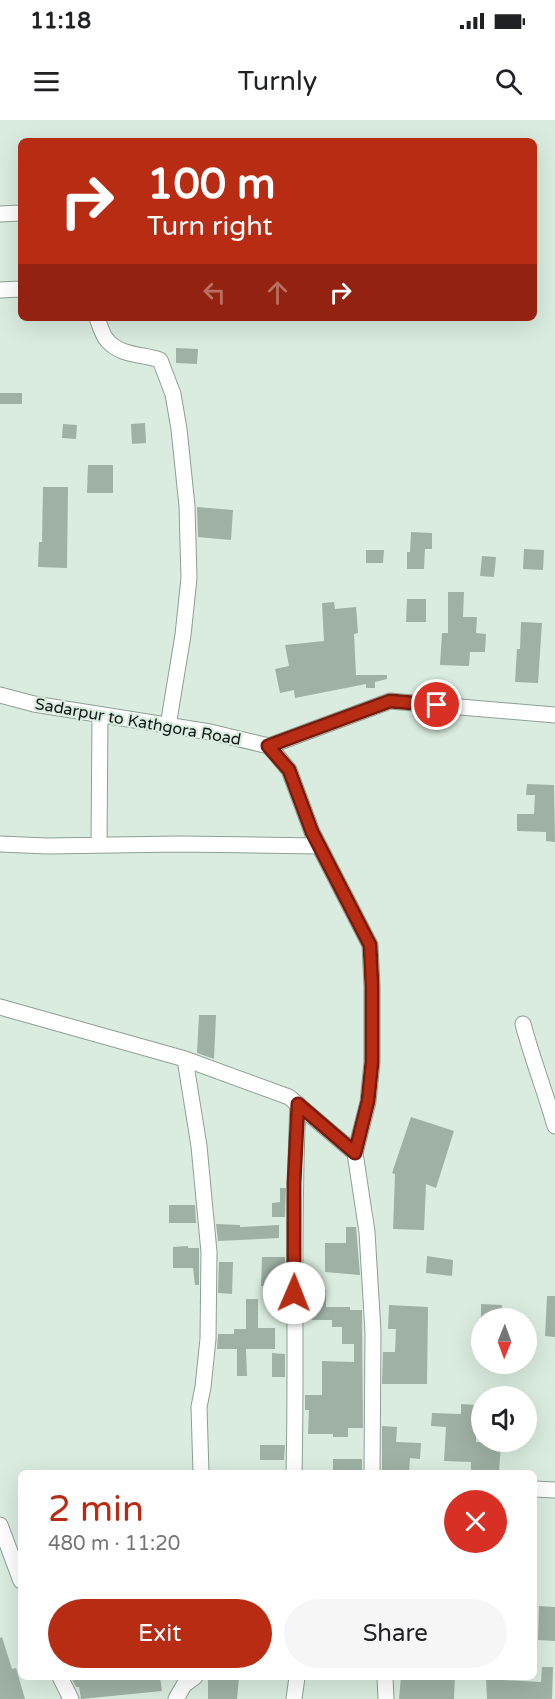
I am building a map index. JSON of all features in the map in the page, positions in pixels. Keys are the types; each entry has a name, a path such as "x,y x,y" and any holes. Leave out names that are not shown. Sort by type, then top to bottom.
{"street":[{"path":"0,214 18,213"},
{"path":"0,290 18,289"},
{"path":"98,321 106,340 123,353 145,355 160,360 174,394 187,506 189,578 183,634 168,726"},
{"name":"Sadarpur to Kathgora Road","path":"0,695 34,704 210,732 268,746"},
{"path":"372,1470 373,1332 368,1232 355,1153 368,1101 372,1062 370,945 312,832 289,770 268,746 390,701 555,715"},
{"path":"99,845 100,715"},
{"path":"0,844 319,846"},
{"path":"0,1007 185,1059 289,1097 355,1153"},
{"path":"523,1024 555,1126"},
{"path":"185,1059 199,1146 209,1252 208,1339 199,1407 201,1470"},
{"path":"294,1470 296,1410 294,1183 298,1104"},
{"path":"537,1489 555,1490"},
{"path":"0,1525 18,1573"},
{"path":"62,1680 71,1699"},
{"path":"176,1699 184,1685 191,1680"},
{"path":"294,1699 297,1680"},
{"path":"385,1680 386,1699"}],"building":[{"path":"176,348 198,349 197,364 176,363"},
{"path":"0,393 22,393 22,404 0,404"},
{"path":"145,423 146,443 132,444 131,424"},
{"path":"63,424 77,425 76,439 62,438"},
{"path":"88,465 113,465 113,493 87,493"},
{"path":"43,487 68,487 67,568 38,567 39,542 42,542"},
{"path":"197,507 233,510 231,540 198,537"},
{"path":"411,532 432,533 432,549 425,549 424,569 407,569 407,552 410,552"},
{"path":"524,549 544,550 543,570 523,569"},
{"path":"366,550 384,550 383,563 366,563"},
{"path":"482,556 496,557 494,577 480,576"},
{"path":"448,592 464,592 463,617 477,617 476,633 486,634 485,652 470,652 469,666 440,665 442,633 448,633"},
{"path":"407,599 426,599 426,622 406,622"},
{"path":"334,602 335,609 356,607 358,633 354,634 356,675 387,675 387,679 375,682 375,688 366,688 366,684 295,698 294,690 280,693 275,669 289,666 285,645 324,641 322,603"},
{"path":"521,622 542,623 538,683 515,682"},
{"path":"527,784 554,785 555,842 546,841 546,832 517,831 517,814 534,814 535,795 526,795"},
{"path":"199,1015 216,1015 214,1059 197,1053"},
{"path":"411,1117 454,1131 436,1188 426,1184 424,1230 393,1229 395,1174 392,1173"},
{"path":"280,1188 286,1188 285,1217 272,1217 272,1203 280,1202"},
{"path":"169,1205 195,1205 196,1223 169,1223"},
{"path":"216,1224 240,1225 240,1227 279,1225 279,1238 218,1241"},
{"path":"346,1227 356,1227 360,1275 325,1272 325,1243 346,1243"},
{"path":"188,1246 188,1248 199,1248 199,1285 195,1285 193,1268 173,1268 173,1247"},
{"path":"427,1256 453,1260 452,1276 426,1273"},
{"path":"262,1257 285,1257 285,1286 261,1286"},
{"path":"219,1262 233,1262 232,1294 218,1293"},
{"path":"305,1290 326,1290 326,1307 350,1307 350,1310 362,1310 363,1428 348,1428 348,1437 333,1437 333,1434 308,1434 309,1410 305,1410 305,1395 322,1395 322,1361 354,1362 354,1344 342,1344 342,1327 332,1327 332,1320 305,1320"},
{"path":"547,1296 555,1296 555,1337 545,1336"},
{"path":"246,1299 258,1299 258,1328 275,1328 275,1349 246,1349 247,1376 237,1376 237,1349 217,1349 218,1334 234,1334 234,1329 246,1329"},
{"path":"481,1304 502,1305 502,1308 481,1308"},
{"path":"389,1305 428,1307 427,1384 382,1384 383,1352 395,1352 396,1329 388,1329"},
{"path":"272,1353 285,1354 285,1377 272,1377"},
{"path":"461,1404 471,1405 471,1452 500,1452 499,1470 471,1470 471,1462 444,1461 446,1427 431,1426 432,1413 461,1414"},
{"path":"382,1426 397,1427 396,1442 421,1443 420,1459 410,1458 409,1470 382,1470"},
{"path":"260,1445 285,1445 284,1460 260,1460"},
{"path":"333,1459 362,1459 362,1470 333,1470"},
{"path":"539,1606 555,1607 555,1641 538,1640"},
{"path":"2,1637 12,1669 16,1668 25,1699 0,1699 0,1638"},
{"path":"542,1667 553,1667 552,1699 487,1699 486,1680 541,1682"},
{"path":"72,1680 160,1680 162,1691 81,1699 79,1687 76,1687"},
{"path":"208,1680 239,1680 237,1699 208,1699"},
{"path":"401,1680 455,1680 454,1699 399,1699"}],"route":[{"path":"294,1293 294,1183 298,1104 355,1153 368,1101 372,1062 372,986 370,945 312,832 289,770 268,746 390,701 437,705"}]}
